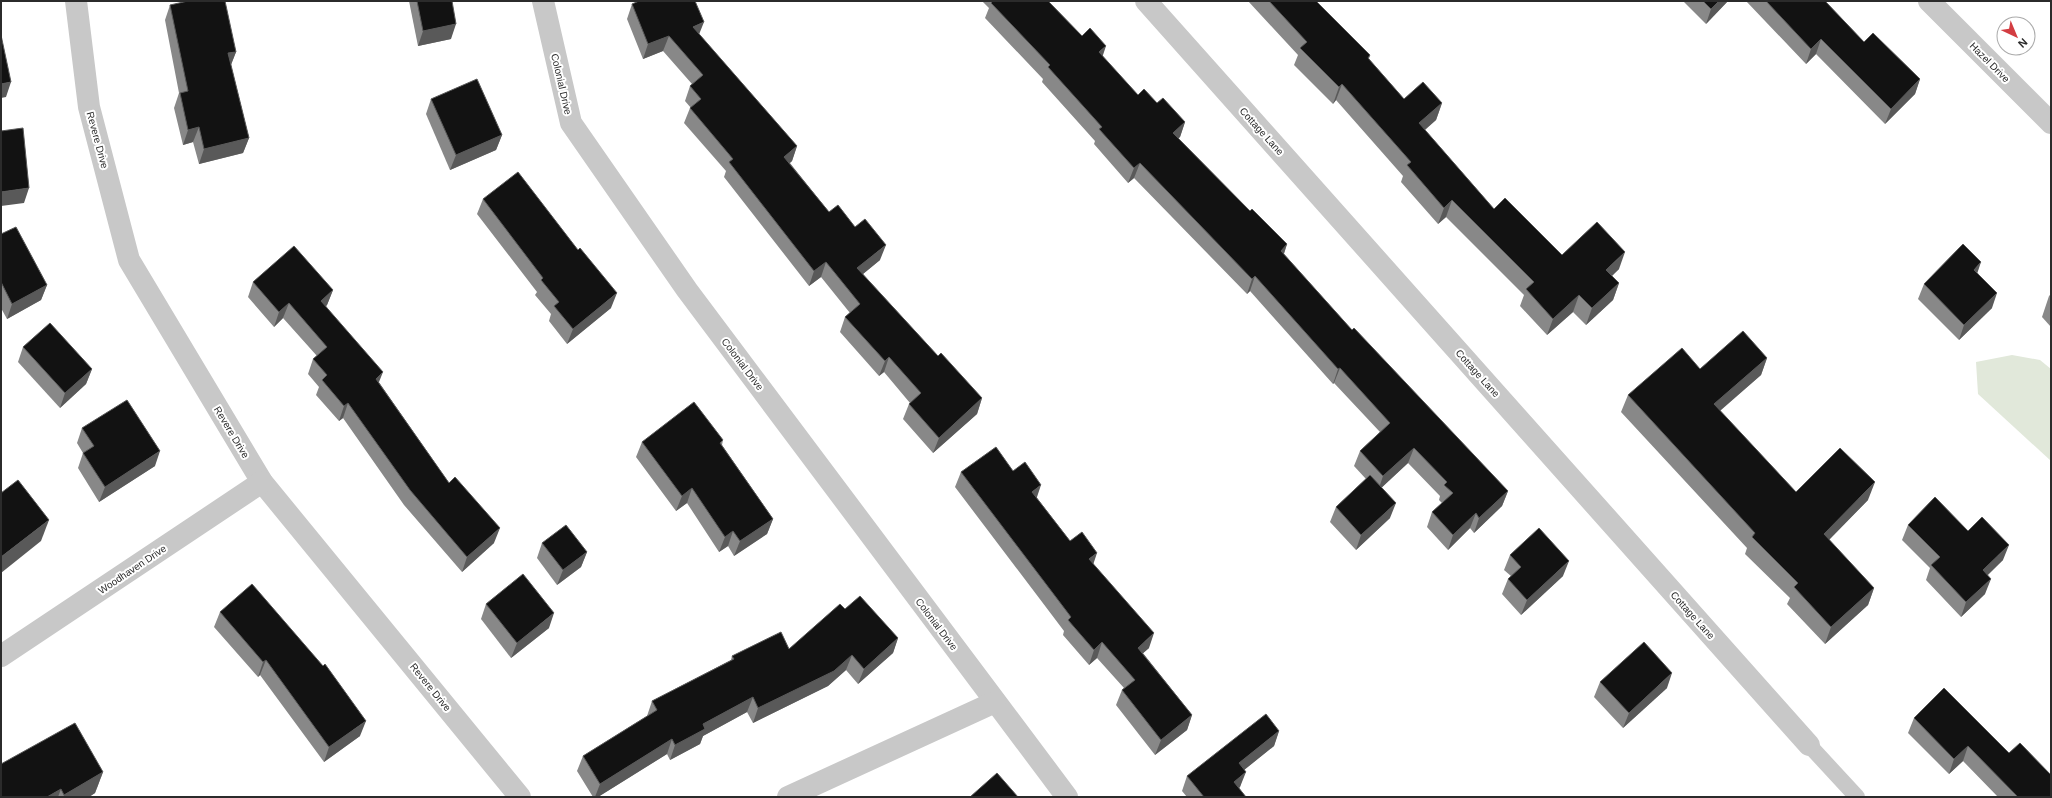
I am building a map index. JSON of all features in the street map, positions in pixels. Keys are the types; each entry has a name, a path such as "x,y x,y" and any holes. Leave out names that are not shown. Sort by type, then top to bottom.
{"street":[{"name":"Revere Drive","path":"76,1 89,107 129,260 262,482 520,797"},
{"name":"Colonial Drive","path":"543,1 571,123 687,290 1067,797"},
{"name":"Cottage Lane","path":"1146,1 1809,745"},
{"name":"Hazel Drive","path":"1929,1 2051,123"},
{"name":"Woodhaven Drive","path":"1,656 262,482"},
{"path":"788,797 995,702"}],"lane":[{"path":"1809,745 1857,797"}],"shaded area":[{"path":"2012,355 2040,360 2051,369 2051,461 1978,394 1976,362"}],"building":[{"path":"188,1 225,1 236,52 228,53 249,138 204,149 199,127 188,130 180,93 188,91 170,5"},
{"path":"417,1 452,1 456,24 423,31"},
{"path":"639,1 695,1 704,22 693,27 797,146 784,157 829,212 838,205 855,227 865,219 886,245 857,268 938,356 941,353 982,398 939,438 909,404 921,393 889,357 885,361 845,317 860,304 826,262 814,271 729,162 733,159 690,108 701,99 690,86 703,75 669,36 648,44 632,4"},
{"path":"993,1 1048,1 1082,36 1090,28 1106,46 1099,52 1138,95 1144,89 1157,103 1163,98 1185,122 1173,133 1250,211 1252,209 1287,244 1281,251 1352,330 1354,328 1508,491 1479,518 1476,513 1453,535 1432,512 1453,493 1444,485 1447,482 1414,448 1383,476 1360,451 1390,423 1340,368 1338,369 1255,276 1252,279 1140,163 1134,168 1099,129 1102,127 1048,67 1050,65 991,3"},
{"path":"1269,1 1316,1 1370,55 1368,58 1404,99 1423,82 1442,103 1419,123 1494,209 1505,198 1562,255 1597,222 1625,252 1606,270 1619,283 1592,308 1579,295 1553,319 1526,289 1534,282 1452,200 1444,208 1407,165 1411,162 1342,84 1339,87 1300,48 1307,42"},
{"path":"1703,1 1719,1 1711,9"},
{"path":"1766,1 1825,1 1864,42 1873,33 1920,79 1891,109 1821,39 1811,49"},
{"path":"1,35 11,82 1,84"},
{"path":"477,79 502,135 456,155 431,99"},
{"path":"23,128 29,188 1,192 1,131"},
{"path":"518,172 578,250 580,248 617,293 573,329 554,306 559,302 541,280 543,278 483,199"},
{"path":"16,227 47,285 12,304 1,282 1,234"},
{"path":"1963,244 1981,262 1974,270 1997,293 1964,325 1924,284"},
{"path":"294,246 333,290 321,301 383,372 376,379 449,483 455,477 500,528 467,557 410,490 348,403 344,406 322,380 327,375 313,359 327,347 289,303 279,312 253,282"},
{"path":"50,323 92,369 65,393 23,347"},
{"path":"1743,331 1767,358 1714,404 1796,492 1840,448 1875,482 1824,534 1874,588 1831,627 1794,587 1798,583 1752,537 1755,533 1628,395 1682,348 1700,369"},
{"path":"127,400 160,451 105,487 83,453 94,446 82,428"},
{"path":"694,402 723,440 720,443 773,519 740,541 733,531 725,537 692,488 682,496 642,442"},
{"path":"996,447 1013,471 1025,462 1041,485 1032,492 1070,541 1082,532 1097,553 1089,559 1154,633 1138,648 1192,715 1161,740 1122,690 1135,680 1102,642 1094,650 1068,620 1071,617 961,472"},
{"path":"1370,475 1396,503 1361,535 1336,507"},
{"path":"18,480 49,520 1,557 1,493"},
{"path":"1935,497 1968,531 1982,517 2009,545 1983,570 1991,579 1966,602 1931,565 1940,557 1908,525"},
{"path":"566,525 587,552 563,570 542,543"},
{"path":"1539,528 1569,561 1527,600 1508,579 1521,567 1510,555"},
{"path":"523,574 554,613 517,643 486,604"},
{"path":"252,584 323,666 325,664 366,721 329,747 266,660 263,662 220,612"},
{"path":"860,596 898,638 864,669 852,655 834,671 758,708 753,697 703,724 705,729 675,745 672,739 600,784 583,756 657,710 652,701 734,659 732,656 781,632 789,649 840,604 845,609"},
{"path":"1644,642 1672,673 1629,713 1600,682"},
{"path":"1944,688 2009,753 2020,743 2051,775 2051,797 2018,797 1968,746 1954,759 1914,718"},
{"path":"1266,714 1279,731 1239,763 1246,772 1234,782 1246,797 1204,797 1187,776"},
{"path":"75,723 103,772 64,795 61,789 47,797 1,797 1,764"},
{"path":"997,773 1018,797 970,797"}]}
